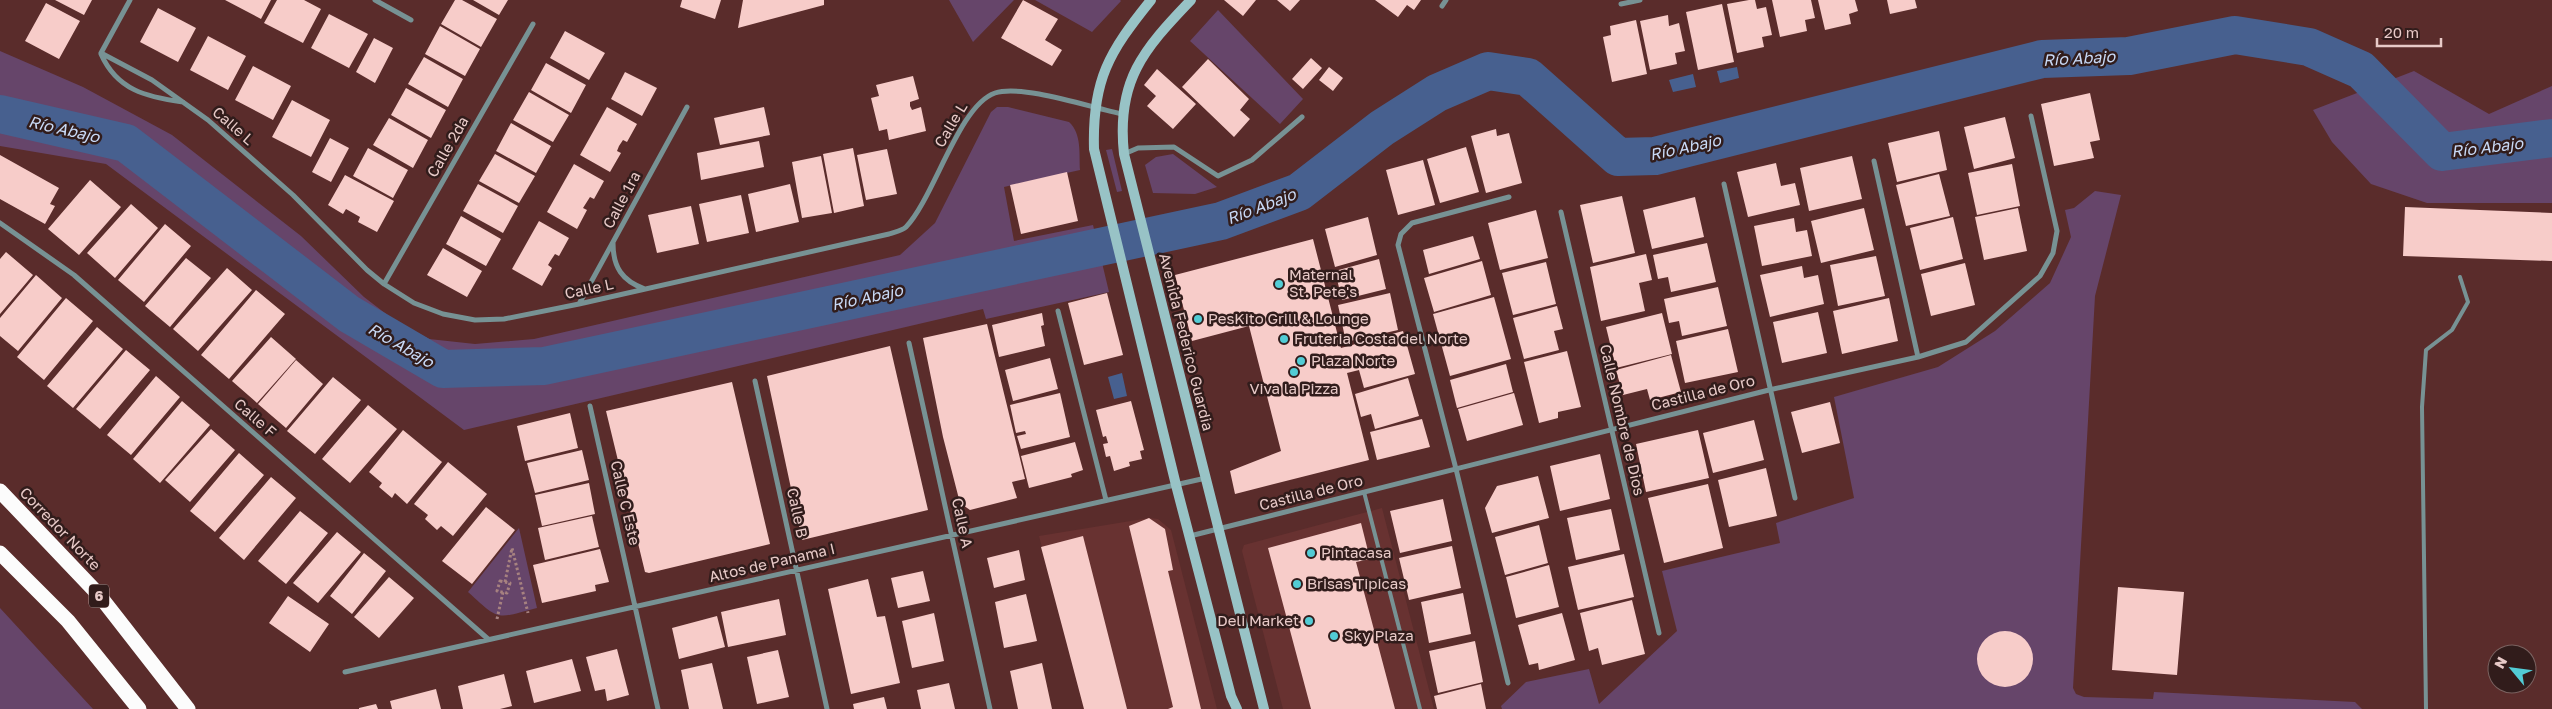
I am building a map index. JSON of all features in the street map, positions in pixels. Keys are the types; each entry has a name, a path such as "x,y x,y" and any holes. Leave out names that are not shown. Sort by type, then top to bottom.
{"highway":[{"name":"Corredor Norte","path":"0,491 99,595 188,709"},
{"path":"0,553 68,621 139,709"}],"street":[{"path":"130,0 100,53 115,78 137,92 159,99 184,102"},
{"path":"375,0 411,20"},
{"path":"1151,0 1121,38 1106,64 1095,108 1094,149 1176,485 1231,696 1237,709"},
{"name":"Avenida Federico Guardia","path":"1190,0 1142,55 1127,88 1122,114 1124,154 1264,709"},
{"path":"1442,6 1446,0"},
{"path":"1621,4 1640,0"},
{"name":"Calle 2da","path":"384,284 533,24"},
{"name":"Calle L","path":"100,53 152,80 184,102 293,195 367,270 384,284 414,303 444,314 475,320 504,319 579,304 888,234 905,228 916,212 964,125 979,103 995,93 1015,91 1095,108"},
{"name":"Calle 1ra","path":"579,304 687,107"},
{"path":"1095,108 1122,114"},
{"name":"Castilla de Oro","path":"1190,536 1768,390 1918,358 1966,342 2040,276 2053,253 2056,231 2031,116"},
{"path":"1124,154 1138,148 1174,147 1218,176 1252,160 1302,118"},
{"path":"1874,161 1918,358"},
{"path":"1724,184 1768,390 1795,498"},
{"path":"1508,683 1456,469 1398,245 1401,234 1412,223 1509,197"},
{"name":"Calle Nombre de Dios","path":"1560,212 1659,633"},
{"name":"Calle F","path":"0,223 74,274 488,640"},
{"path":"613,242 613,258 619,273 630,284 645,289"},
{"path":"1058,311 1106,500"},
{"name":"Calle A","path":"909,343 990,709"},
{"name":"Calle B","path":"755,381 827,709"},
{"name":"Calle C Este","path":"590,406 658,709"},
{"name":"Altos de Panama I","path":"345,672 1206,478"}],"lane":[{"path":"2426,709 2422,406 2426,350 2452,330 2468,302 2460,276"},
{"path":"1364,492 1420,709"}],"path":[{"path":"504,582 512,548 528,613"},
{"path":"500,581 504,582 510,583 507,593 497,591 500,581"},
{"path":"497,619 502,592"}],"shaded area":[{"path":"949,0 1014,0 973,42"},
{"path":"1035,0 1120,0 1121,1 1092,32"},
{"path":"1218,10 1303,99 1280,124 1190,41"},
{"path":"0,51 83,87 172,135 301,236 364,297 394,320 429,339 475,344 534,339 900,255 935,223 991,112 997,107 1008,107 1069,122 1076,132 1079,144 1080,170 1004,187 1014,241 1093,225 1109,292 986,319 983,309 464,430 106,164 0,146"},
{"path":"2414,71 2489,114 2552,86 2552,203 2427,203 2371,184 2332,142 2313,110"},
{"path":"1112,149 1122,191 1117,192 1106,150"},
{"path":"1173,154 1217,187 1195,194 1153,193 1145,165 1156,157"},
{"path":"2095,191 2121,195 2095,296 2073,688 2076,694 2084,697 2153,699 2154,692 2355,702 2362,709 1502,709 1501,706 1526,682 1589,669 1599,704 1677,631 1662,571 1780,543 1776,523 1854,498 1834,397 1938,367 1995,331 2050,283 2071,237 2065,210 2074,208"},
{"path":"1382,508 1434,709 1283,709 1242,551 1244,545"},
{"path":"1149,518 1158,519 1171,530 1217,709 1084,709 1039,536"},
{"path":"519,528 537,608 513,614 499,615 486,608 468,592"},
{"path":"0,608 93,709 0,709"}],"water":[{"path":"1737,67 1739,78 1720,83 1717,71"},
{"path":"1693,74 1696,87 1673,92 1669,80"},
{"path":"1122,373 1127,396 1114,399 1108,377"}],"building":[{"path":"55,0 92,0 84,15"},
{"path":"225,0 271,0 261,19"},
{"path":"277,0 304,0 321,9 303,43 264,23"},
{"path":"455,0 462,0 497,19 481,47 441,24"},
{"path":"473,0 508,0 499,15"},
{"path":"682,0 721,0 715,19 680,7"},
{"path":"743,0 824,0 824,5 738,28"},
{"path":"1023,0 1058,19 1045,40 1062,50 1052,66 1001,38"},
{"path":"1224,0 1256,0 1243,16"},
{"path":"1277,0 1300,0 1290,11"},
{"path":"1375,0 1421,0 1414,10 1407,5 1398,17"},
{"path":"1755,0 1757,9 1766,7 1772,35 1762,37 1764,47 1737,53 1727,4"},
{"path":"1772,0 1811,0 1815,18 1805,20 1807,31 1780,37"},
{"path":"1818,0 1855,0 1858,11 1849,14 1851,24 1825,30"},
{"path":"1887,0 1915,0 1917,8 1890,14"},
{"path":"46,3 80,21 59,59 25,41"},
{"path":"1722,4 1734,62 1698,70 1686,12"},
{"path":"158,8 196,28 178,62 140,42"},
{"path":"329,14 368,34 349,68 311,48"},
{"path":"1668,15 1669,26 1679,23 1685,51 1675,53 1677,64 1650,70 1640,21"},
{"path":"1636,20 1647,74 1612,82 1603,37 1611,35 1610,26"},
{"path":"440,26 480,49 465,76 425,54"},
{"path":"565,31 605,53 589,80 550,58"},
{"path":"208,36 246,56 228,90 190,70"},
{"path":"374,38 393,48 375,83 356,72"},
{"path":"424,57 463,79 448,107 408,84"},
{"path":"1311,58 1322,68 1303,89 1292,79"},
{"path":"1208,59 1249,99 1240,110 1250,119 1234,137 1182,87"},
{"path":"546,63 586,85 571,113 531,90"},
{"path":"253,66 291,86 273,120 235,100"},
{"path":"1329,67 1343,78 1333,91 1319,80"},
{"path":"1157,69 1196,104 1173,129 1147,106 1156,96 1144,85"},
{"path":"625,72 657,88 642,116 611,99"},
{"path":"913,76 919,99 910,102 910,106 912,110 921,107 926,131 889,140 887,129 879,131 871,98 879,96 876,85"},
{"path":"406,88 446,110 431,138 391,115"},
{"path":"529,92 569,115 553,142 513,120"},
{"path":"2090,93 2100,140 2090,142 2094,158 2054,166 2041,104"},
{"path":"292,100 330,120 311,157 272,137"},
{"path":"607,107 637,124 627,142 623,140 619,146 617,151 621,153 610,172 580,155"},
{"path":"764,107 770,135 720,145 714,118"},
{"path":"2005,117 2015,158 1974,169 1964,127"},
{"path":"389,118 428,140 413,168 373,145"},
{"path":"511,123 551,146 536,173 496,151"},
{"path":"1496,129 1497,136 1509,133 1522,183 1486,193 1471,136"},
{"path":"1939,131 1947,170 1897,182 1888,143"},
{"path":"330,138 349,148 331,182 312,172"},
{"path":"759,141 764,167 701,180 697,153"},
{"path":"1466,147 1479,192 1440,203 1427,159"},
{"path":"368,148 408,170 393,198 353,176"},
{"path":"853,148 864,206 834,213 823,154"},
{"path":"887,149 897,194 866,200 857,155"},
{"path":"495,154 535,176 519,203 479,181"},
{"path":"0,155 59,188 50,204 55,206 45,224 0,199"},
{"path":"821,156 832,213 802,218 792,162"},
{"path":"1852,156 1862,199 1809,211 1800,168"},
{"path":"1423,160 1435,205 1398,215 1386,170"},
{"path":"1776,163 1781,186 1795,183 1800,205 1748,217 1737,172"},
{"path":"574,164 604,181 594,199 590,197 583,208 587,210 577,229 547,212"},
{"path":"2012,164 2020,206 1977,215 1968,173"},
{"path":"1067,172 1078,221 1021,234 1010,185"},
{"path":"1939,174 1950,216 1906,226 1896,185"},
{"path":"345,175 394,201 377,232 358,222 360,217 346,209 343,214 328,205"},
{"path":"90,180 121,207 79,255 48,229"},
{"path":"478,184 518,206 503,233 463,211"},
{"path":"790,184 799,222 756,232 748,194"},
{"path":"741,195 749,233 707,242 699,204"},
{"path":"1622,196 1635,253 1593,263 1580,205"},
{"path":"1695,197 1704,237 1652,249 1643,210"},
{"path":"131,204 158,228 115,278 87,253"},
{"path":"691,206 699,244 657,253 648,215"},
{"path":"2405,207 2552,213 2552,261 2403,256"},
{"path":"1864,208 1874,250 1821,263 1811,221"},
{"path":"2018,208 2027,251 1984,260 1975,217"},
{"path":"1536,210 1548,258 1500,270 1488,223"},
{"path":"461,216 501,239 486,266 446,244"},
{"path":"1368,217 1377,255 1335,267 1325,229"},
{"path":"1953,217 1963,259 1920,270 1910,228"},
{"path":"1794,218 1796,232 1807,230 1812,256 1762,266 1754,226"},
{"path":"539,221 569,238 559,256 555,254 548,265 552,268 542,286 512,269"},
{"path":"165,224 191,246 144,302 118,280"},
{"path":"1473,236 1480,259 1429,274 1423,250"},
{"name":"Plaza Norte","path":"1313,239 1341,348 1403,331 1415,374 1364,388 1359,370 1347,373 1369,460 1235,494 1230,471 1281,451 1249,326 1192,341 1175,275"},
{"path":"1707,243 1716,282 1671,292 1668,277 1658,279 1653,255"},
{"path":"443,248 482,271 467,297 427,275"},
{"path":"6,252 33,275 0,314 0,259"},
{"path":"1646,254 1652,280 1639,283 1645,311 1601,321 1590,267"},
{"path":"1876,256 1885,296 1838,306 1830,265"},
{"path":"186,258 211,278 170,327 145,306"},
{"path":"1379,259 1386,289 1342,300 1335,271"},
{"path":"1482,261 1491,295 1434,312 1424,278"},
{"path":"1546,262 1556,304 1513,315 1502,273"},
{"path":"1965,263 1975,305 1931,316 1921,274"},
{"path":"1802,266 1804,278 1818,275 1824,304 1770,317 1760,275"},
{"path":"227,268 252,290 198,351 173,329"},
{"path":"36,275 62,298 18,351 0,336 0,318"},
{"path":"1718,287 1727,326 1682,336 1679,321 1669,323 1664,299"},
{"path":"256,290 285,314 229,379 201,355"},
{"path":"1107,293 1123,355 1084,365 1068,303"},
{"path":"1390,293 1398,330 1346,342 1338,305"},
{"path":"1494,297 1511,359 1450,376 1433,314"},
{"path":"66,298 93,321 44,380 17,357"},
{"path":"1889,298 1898,341 1842,354 1833,311"},
{"path":"1557,306 1563,329 1554,331 1559,350 1524,359 1513,318"},
{"path":"1818,312 1827,353 1782,363 1773,322"},
{"path":"1042,313 1044,325 1041,326 1045,346 999,357 992,325"},
{"path":"1662,313 1672,354 1616,368 1606,327"},
{"path":"987,324 1025,479 1012,482 1017,498 970,510 960,503 943,437 923,338"},
{"path":"97,327 123,349 73,408 47,386"},
{"path":"1728,329 1738,372 1685,383 1676,341"},
{"path":"271,337 296,359 257,403 232,381"},
{"path":"890,346 928,510 802,540 767,376"},
{"path":"126,350 150,370 100,429 76,409"},
{"path":"1567,351 1581,407 1558,412 1558,418 1539,423 1524,362"},
{"path":"1671,355 1681,392 1650,400 1647,389 1623,395 1616,370"},
{"path":"1050,358 1058,389 1013,401 1005,370"},
{"path":"296,360 323,384 286,428 258,404"},
{"path":"1506,364 1513,392 1457,408 1450,380"},
{"path":"156,376 180,397 131,455 107,435"},
{"path":"333,377 361,400 315,454 287,431"},
{"path":"1408,378 1419,416 1375,429 1371,414 1361,417 1355,394"},
{"path":"732,382 770,544 649,573 645,572 606,411"},
{"path":"1060,393 1070,437 1021,449 1017,436 1026,434 1025,431 1016,433 1010,405"},
{"path":"1514,393 1523,425 1467,441 1458,409"},
{"path":"182,401 210,425 160,483 133,459"},
{"path":"1131,401 1144,450 1140,451 1142,459 1129,462 1130,466 1114,471 1110,456 1106,457 1103,444 1108,443 1106,436 1103,437 1096,410"},
{"path":"1830,402 1840,443 1802,453 1791,412"},
{"path":"368,405 397,429 350,483 322,459"},
{"path":"570,413 578,448 525,461 517,426"},
{"path":"1422,419 1430,447 1377,460 1370,432"},
{"path":"1754,420 1764,460 1713,473 1703,433"},
{"path":"211,429 235,450 190,502 165,480"},
{"path":"403,430 442,462 407,504 395,493 392,498 379,487 382,483 369,472"},
{"path":"1698,430 1709,478 1646,492 1636,444"},
{"path":"1075,442 1083,470 1071,474 1072,477 1029,488 1021,456"},
{"path":"582,450 589,480 535,493 527,463"},
{"path":"239,453 264,475 215,532 190,511"},
{"path":"1600,454 1610,499 1560,511 1550,466"},
{"path":"448,462 487,494 453,536 441,526 437,530 425,519 428,515 414,504"},
{"path":"1766,468 1777,516 1729,527 1718,480"},
{"path":"1538,476 1549,518 1492,533 1485,508 1497,486"},
{"path":"271,477 296,498 244,560 219,538"},
{"path":"589,483 595,514 542,526 535,495"},
{"path":"1708,484 1723,548 1664,563 1648,498"},
{"path":"1443,499 1452,541 1400,553 1390,511"},
{"path":"486,507 515,530 472,584 442,561"},
{"path":"1611,509 1620,550 1576,560 1567,518"},
{"path":"300,511 328,533 286,584 258,561"},
{"path":"592,516 599,547 545,560 538,528"},
{"path":"1149,518 1165,529 1173,570 1168,571 1201,709 1168,709 1173,707 1129,526"},
{"name":"Sky Plaza","path":"1361,523 1370,559 1356,562 1395,709 1311,709 1268,548"},
{"path":"1539,525 1548,563 1505,575 1495,537"},
{"path":"337,532 361,552 318,603 293,583"},
{"path":"1083,536 1127,709 1084,709 1041,547"},
{"path":"1452,546 1461,588 1409,600 1399,558"},
{"path":"600,549 609,582 595,585 596,591 542,603 533,565"},
{"path":"1019,550 1025,580 994,588 987,558"},
{"path":"364,553 386,571 352,614 330,596"},
{"path":"1624,554 1634,597 1578,610 1568,567"},
{"path":"1549,565 1559,607 1516,618 1506,577"},
{"path":"923,571 930,601 898,608 891,578"},
{"path":"389,577 414,598 379,638 354,617"},
{"path":"868,579 877,617 885,616 900,683 851,694 828,589"},
{"path":"2118,587 2184,592 2177,675 2112,670"},
{"path":"1463,593 1471,634 1429,643 1421,602"},
{"path":"1026,594 1037,641 1004,648 995,602"},
{"path":"288,596 329,624 310,652 269,623"},
{"path":"779,599 786,635 728,647 721,612"},
{"path":"1632,600 1645,654 1602,665 1598,648 1589,651 1580,613"},
{"path":"934,613 944,661 912,668 902,621"},
{"path":"1562,613 1575,660 1539,670 1538,663 1529,665 1518,625"},
{"path":"717,616 725,647 679,659 672,628"},
{"path":"2000,631 2010,631 2025,639 2031,648 2033,659 2031,670 2025,679 2010,687 2000,687 1989,682 1982,675 1977,664 1977,654 1982,643 1989,636"},
{"path":"1475,641 1483,682 1438,693 1429,651"},
{"path":"617,649 629,695 607,701 605,689 595,691 586,657"},
{"path":"778,650 789,697 757,704 747,657"},
{"path":"572,659 581,691 534,703 526,671"},
{"path":"712,663 723,709 689,709 681,670"},
{"path":"1042,663 1052,709 1018,709 1010,671"},
{"path":"504,674 512,706 500,709 463,709 458,686"},
{"path":"949,683 955,709 921,709 917,690"},
{"path":"1481,684 1486,709 1437,709 1434,696"},
{"path":"436,689 441,709 392,709 390,701"},
{"path":"884,697 887,709 854,709 853,704"},
{"path":"376,704 378,709 359,709 359,708"}],"waterway":[{"name":"Río Abajo","path":"0,114 126,143 349,314 443,369 544,366 1221,221 1299,192 1382,128 1437,93 1488,71 1528,77 1618,157 1655,156 2042,59 2129,56 2235,35 2309,47 2361,70 2442,152 2552,138"}],"place":[{"name":"Maternal St. Pete's","path":"1279,284"},
{"name":"PesKito Grill & Lounge","path":"1198,319"},
{"name":"Fruteria Costa del Norte","path":"1284,339"},
{"name":"Plaza Norte","path":"1301,361"},
{"name":"Viva la Pizza","path":"1294,372"},
{"name":"Pintacasa","path":"1311,553"},
{"name":"Brisas Tipicas","path":"1297,584"},
{"name":"Deli Market","path":"1309,621"},
{"name":"Sky Plaza","path":"1334,636"}]}
